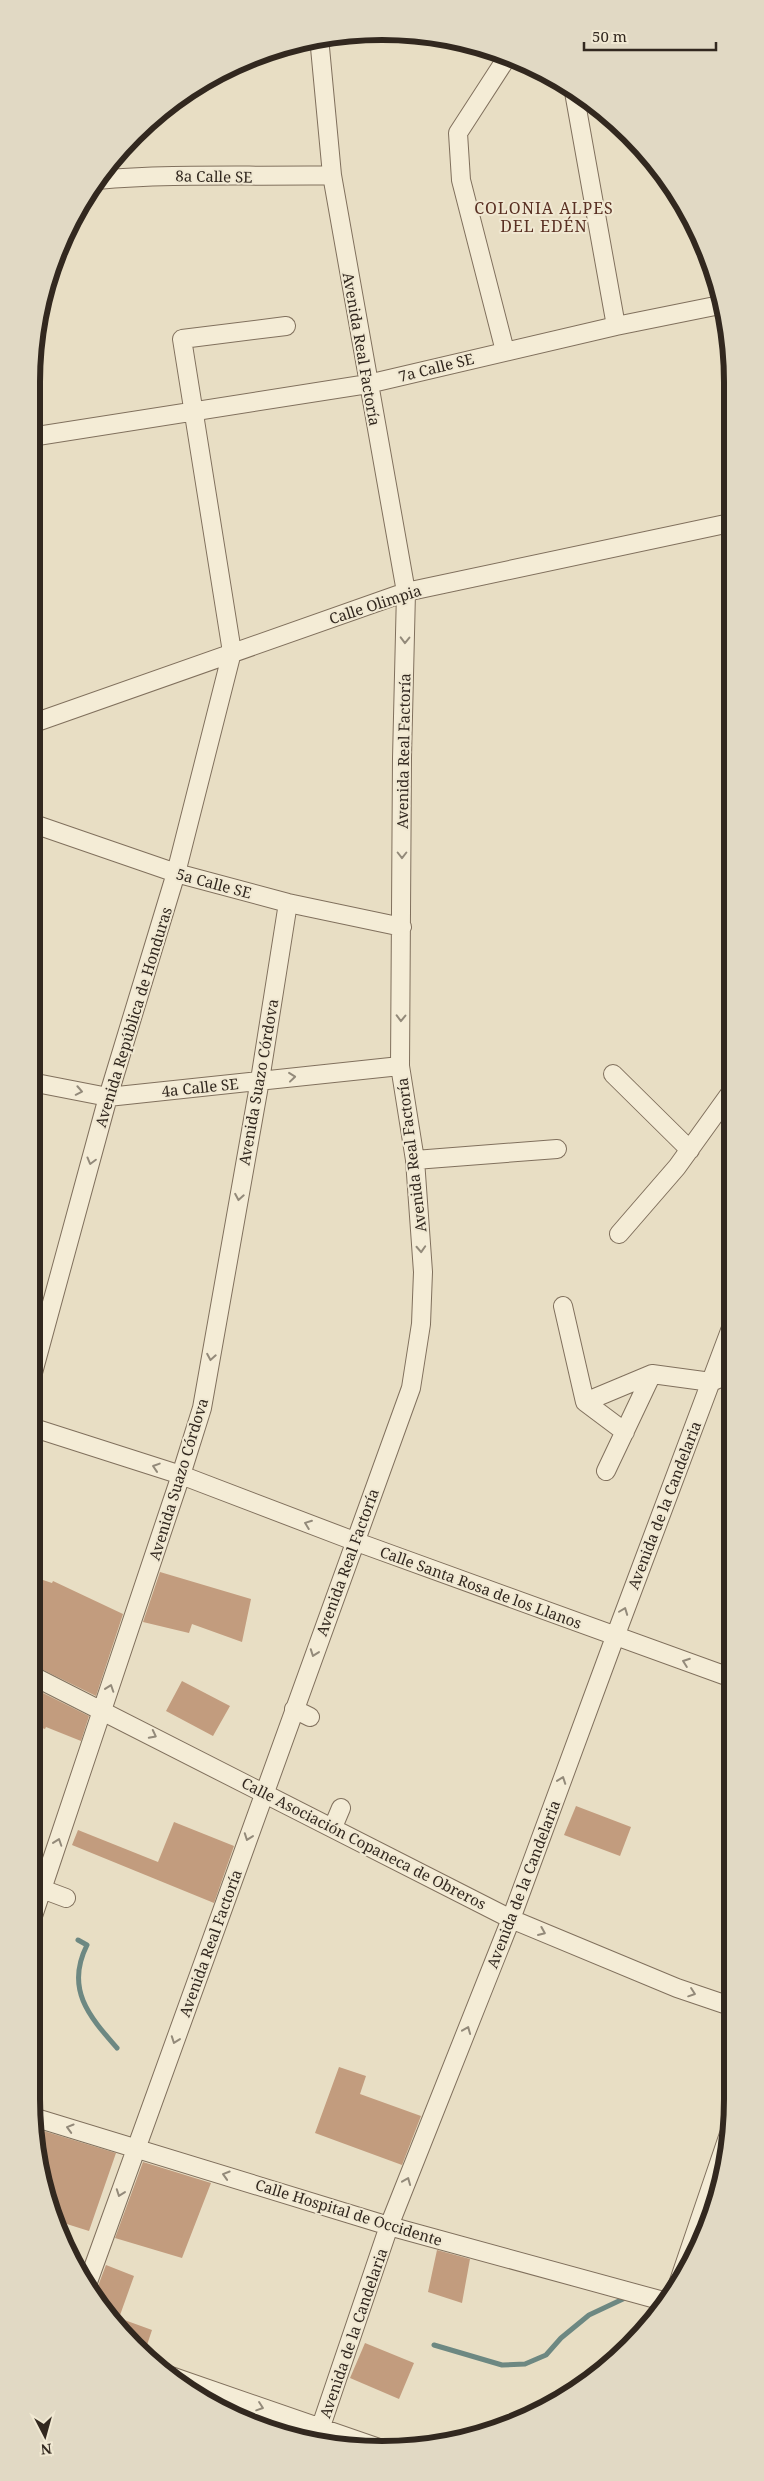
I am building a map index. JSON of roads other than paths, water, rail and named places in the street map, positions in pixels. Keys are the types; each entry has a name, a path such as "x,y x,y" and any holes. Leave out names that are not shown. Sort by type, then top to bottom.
{"street":[{"name":"Avenida Real Factoría","path":"90,2276 354,1541 411,1388 417,1356 422,1272 415,1160 400,1066 402,758 406,592 332,175 320,46"},
{"path":"504,62 458,133 460,180 505,350"},
{"path":"576,101 616,326"},
{"name":"8a Calle SE","path":"107,179 156,175 242,178 332,175"},
{"name":"7a Calle SE","path":"40,435 192,410 368,384 505,350 715,306"},
{"path":"232,652 182,339 286,326"},
{"name":"Calle Olimpia","path":"40,721 406,592 724,524"},
{"name":"Avenida República de Honduras","path":"40,1347 108,1097 176,873 232,652"},
{"name":"5a Calle SE","path":"40,826 176,873 288,903 402,926"},
{"name":"Avenida Suazo Córdova","path":"40,1896 182,1475 202,1408 260,1080 288,903"},
{"name":"4a Calle SE","path":"40,1084 108,1097 400,1066"},
{"path":"613,1074 690,1150"},
{"path":"619,1234 677,1167 724,1102"},
{"path":"415,1160 557,1149"},
{"path":"563,1306 585,1402 624,1432"},
{"name":"Avenida de la Candelaria","path":"318,2434 389,2226 511,1919 614,1637 724,1348"},
{"path":"585,1402 652,1374 710,1382 724,1376"},
{"path":"606,1471 652,1374"},
{"name":"Calle Santa Rosa de los Llanos","path":"40,1430 182,1475 354,1541 614,1637 724,1675"},
{"name":"Calle Asociación Copaneca de Obreros","path":"40,1679 511,1919 677,1988 724,2004"},
{"path":"294,1710 310,1717"},
{"path":"333,1827 341,1808"},
{"path":"42,1890 66,1898"},
{"name":"Calle Hospital de Occidente","path":"41,2119 389,2226 658,2300"},
{"path":"691,2246 715,2174"},
{"path":"200,2388 318,2434"}],"waterway":[{"path":"78,1940 87,1945 78,1975 83,2001 97,2025 117,2048"},
{"path":"434,2345 502,2365 525,2364 546,2355 561,2338 589,2315 623,2299"}],"district":[{"name":"COLONIA ALPES DEL EDÉN","path":"544,217"}]}
